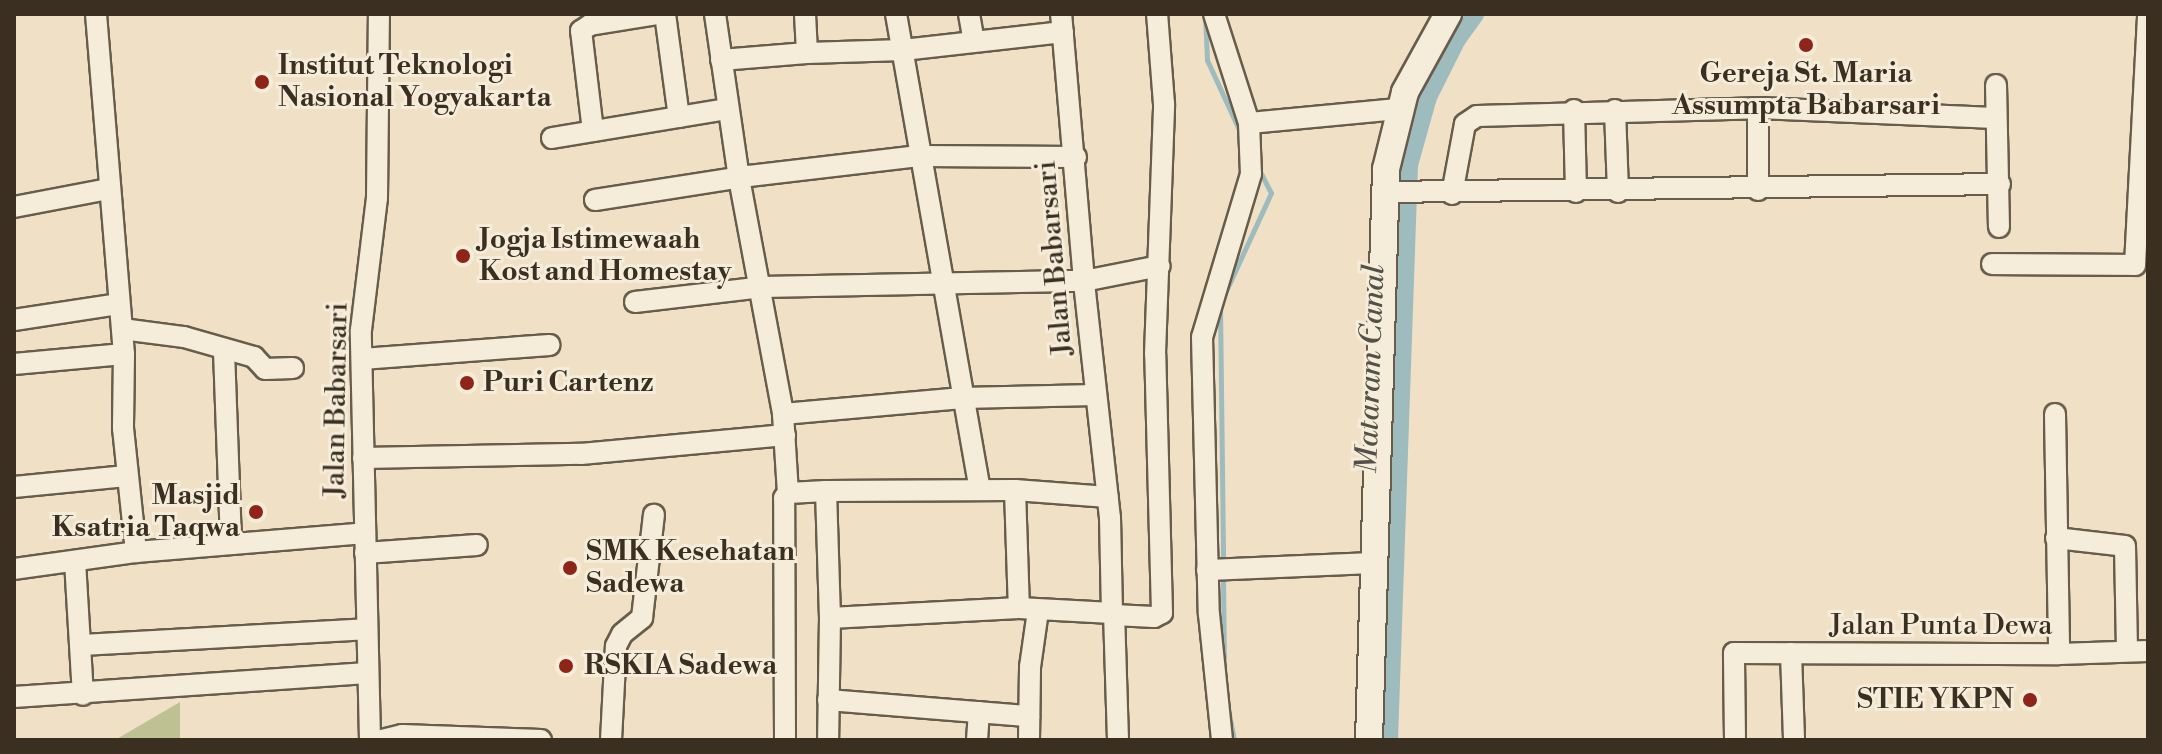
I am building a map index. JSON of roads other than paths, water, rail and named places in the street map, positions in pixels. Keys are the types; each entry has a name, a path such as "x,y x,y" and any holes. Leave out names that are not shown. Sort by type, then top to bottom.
{"street":[{"path":"96,14 108,189 124,354 126,476 136,552"},
{"name":"Jalan Babarsari","path":"370,740 361,330 377,198 379,14"},
{"path":"593,131 581,31 590,25 658,14"},
{"path":"665,14 679,117"},
{"path":"715,14 739,178 762,287 783,414 786,496 785,740"},
{"path":"805,14 807,53"},
{"path":"896,14 941,285 980,490"},
{"path":"969,14 974,41"},
{"path":"1118,740 1114,615 1154,617 1162,613 1155,354 1164,104 1157,14"},
{"path":"1210,740 1222,740 1218,568 1203,332 1249,184 1249,123 1214,14"},
{"path":"1369,740 1388,192 1398,109 1422,55 1448,14"},
{"path":"1992,264 2135,265 2148,14"},
{"path":"721,60 903,50 974,41 1062,23"},
{"name":"Jalan Babarsari","path":"830,618 1028,610 1112,613 1108,497 1095,395 1062,23"},
{"path":"1996,85 1999,227"},
{"path":"1444,193 1465,124 1471,118 1574,110 1758,108 1996,118"},
{"path":"1758,108 1758,190"},
{"path":"552,138 728,109"},
{"path":"1249,123 1398,109"},
{"path":"1574,110 1576,192"},
{"path":"1615,110 1618,192"},
{"path":"595,200 739,178 919,156 1076,157"},
{"path":"1388,192 1618,192 2000,184"},
{"path":"14,207 108,189"},
{"path":"635,302 762,287 1084,281 1160,266"},
{"path":"14,320 118,304"},
{"path":"122,329 184,337 224,351 254,357 265,369 293,368"},
{"path":"362,359 549,345"},
{"path":"224,351 231,544"},
{"path":"14,364 124,354"},
{"path":"783,414 962,398 1095,395"},
{"path":"2055,414 2059,654"},
{"path":"363,458 566,455 785,435"},
{"path":"14,487 126,476"},
{"path":"1015,490 1028,610 1029,740"},
{"path":"786,496 826,491 1015,490 1108,497"},
{"path":"826,491 830,618 828,740"},
{"path":"611,740 616,646 622,634 642,618 654,515"},
{"path":"2056,538 2125,546 2138,650"},
{"path":"14,569 136,552 231,544 477,545"},
{"path":"75,561 83,695"},
{"path":"1218,568 1374,563"},
{"path":"82,645 366,629"},
{"name":"Jalan Punta Dewa","path":"1735,740 1734,653 2059,654 2138,650"},
{"path":"1791,653 1794,740"},
{"path":"14,697 83,695 367,673"},
{"path":"828,700 1029,716"},
{"path":"977,740 979,712"},
{"path":"382,740 402,735 541,740"}],"waterway":[{"path":"1205,14 1207,60 1241,134"},
{"name":"Mataram Canal","path":"1388,740 1408,165 1427,97 1456,39 1474,14"},
{"path":"1225,293 1271,193 1258,168"},
{"path":"1220,306 1223,564"},
{"path":"1223,574 1224,668"},
{"path":"1229,714 1234,740"}],"place":[{"name":"Gereja St. Maria Assumpta Babarsari","path":"1806,45"},
{"name":"Institut Teknologi Nasional Yogyakarta","path":"262,82"},
{"name":"Jogja Istimewaah Kost and Homestay","path":"463,256"},
{"name":"Puri Cartenz","path":"467,383"},
{"name":"Masjid Ksatria Taqwa","path":"256,512"},
{"name":"SMK Kesehatan Sadewa","path":"570,568"},
{"name":"RSKIA Sadewa","path":"566,666"},
{"name":"STIE YKPN","path":"2030,700"}]}
